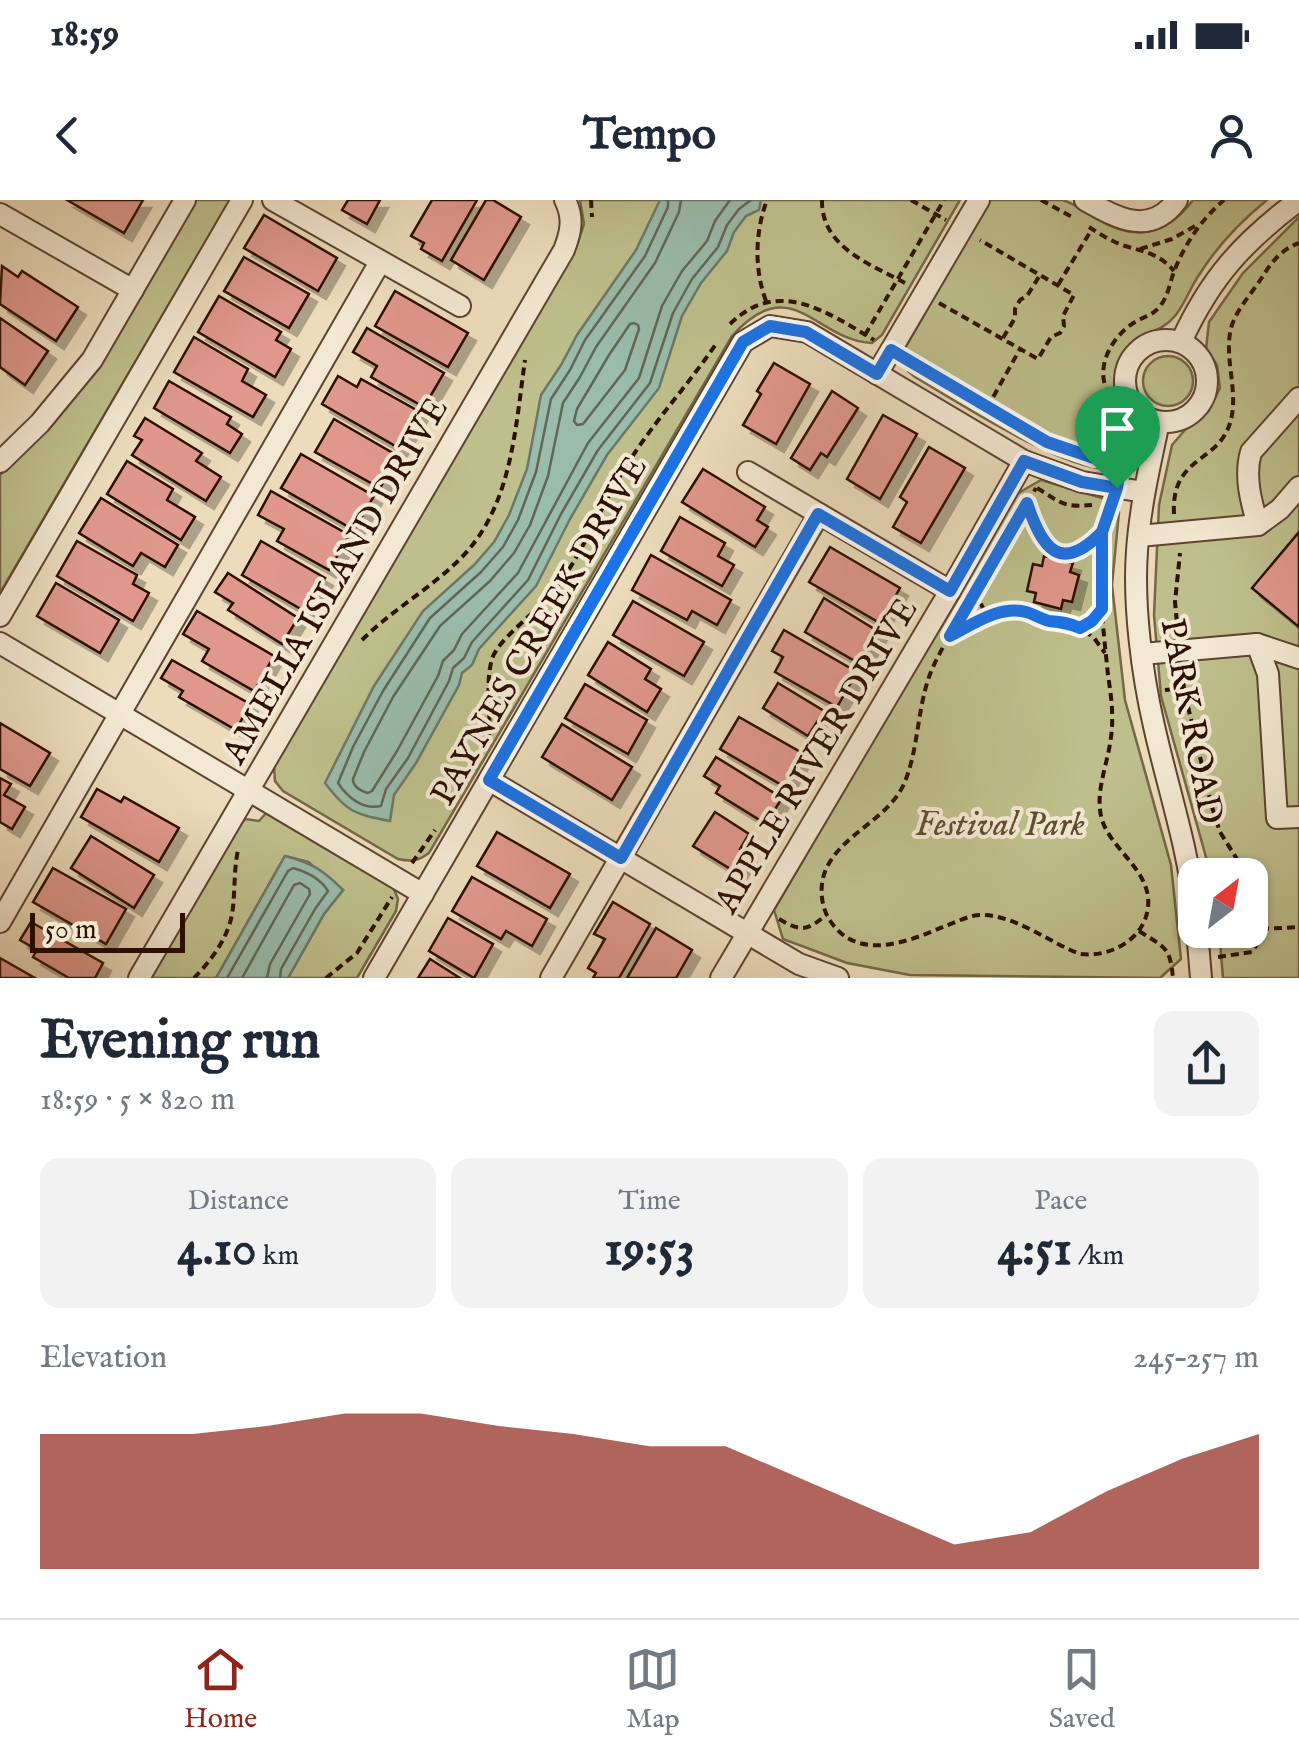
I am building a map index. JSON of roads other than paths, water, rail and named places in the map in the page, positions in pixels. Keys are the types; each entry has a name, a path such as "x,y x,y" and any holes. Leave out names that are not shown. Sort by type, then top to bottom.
{"street":[{"path":"0,462 40,423 92,360 185,200"},
{"path":"0,616 242,200"},
{"path":"273,200 460,306"},
{"path":"979,200 877,374 1024,461 1082,482 1144,492"},
{"path":"1085,200 1118,218 1136,222 1156,219 1177,200"},
{"path":"1181,342 1219,274 1250,240 1299,200"},
{"name":"AMELIA ISLAND DRIVE","path":"139,978 564,250 571,231 568,205"},
{"path":"3,212 133,290"},
{"path":"0,922 380,262"},
{"name":"PAYNES CREEK DRIVE","path":"374,978 743,342 770,326 806,332 877,374"},
{"path":"1166,339 1181,342 1196,352 1205,366 1207,384 1203,400 1192,414 1176,421 1159,422 1133,406 1124,377 1128,362 1138,350 1166,339"},
{"path":"1258,525 1250,497 1248,460 1299,398"},
{"name":"PARK ROAD","path":"1159,422 1138,536 1142,654 1154,725 1187,858"},
{"name":"APPLE RIVER DRIVE","path":"722,978 1024,461"},
{"path":"748,472 950,591"},
{"path":"1138,536 1258,525 1280,510 1299,487"},
{"path":"551,978 818,514"},
{"path":"0,642 423,894"},
{"path":"1142,654 1256,644 1299,658"},
{"path":"1256,644 1268,674 1278,818 1299,817"},
{"path":"489,780 799,964 838,978"}],"water":[{"path":"660,200 761,200 759,210 746,216 727,251 701,283 682,316 659,388 607,455 536,586 462,673 416,763 394,795 390,821 352,810 325,783 374,686 423,611 494,542 527,469 541,395 636,250"},
{"path":"285,856 317,868 343,890 324,914 288,978 216,978"}],"park label":[{"name":"Festival Park","path":"1000,823"}]}
